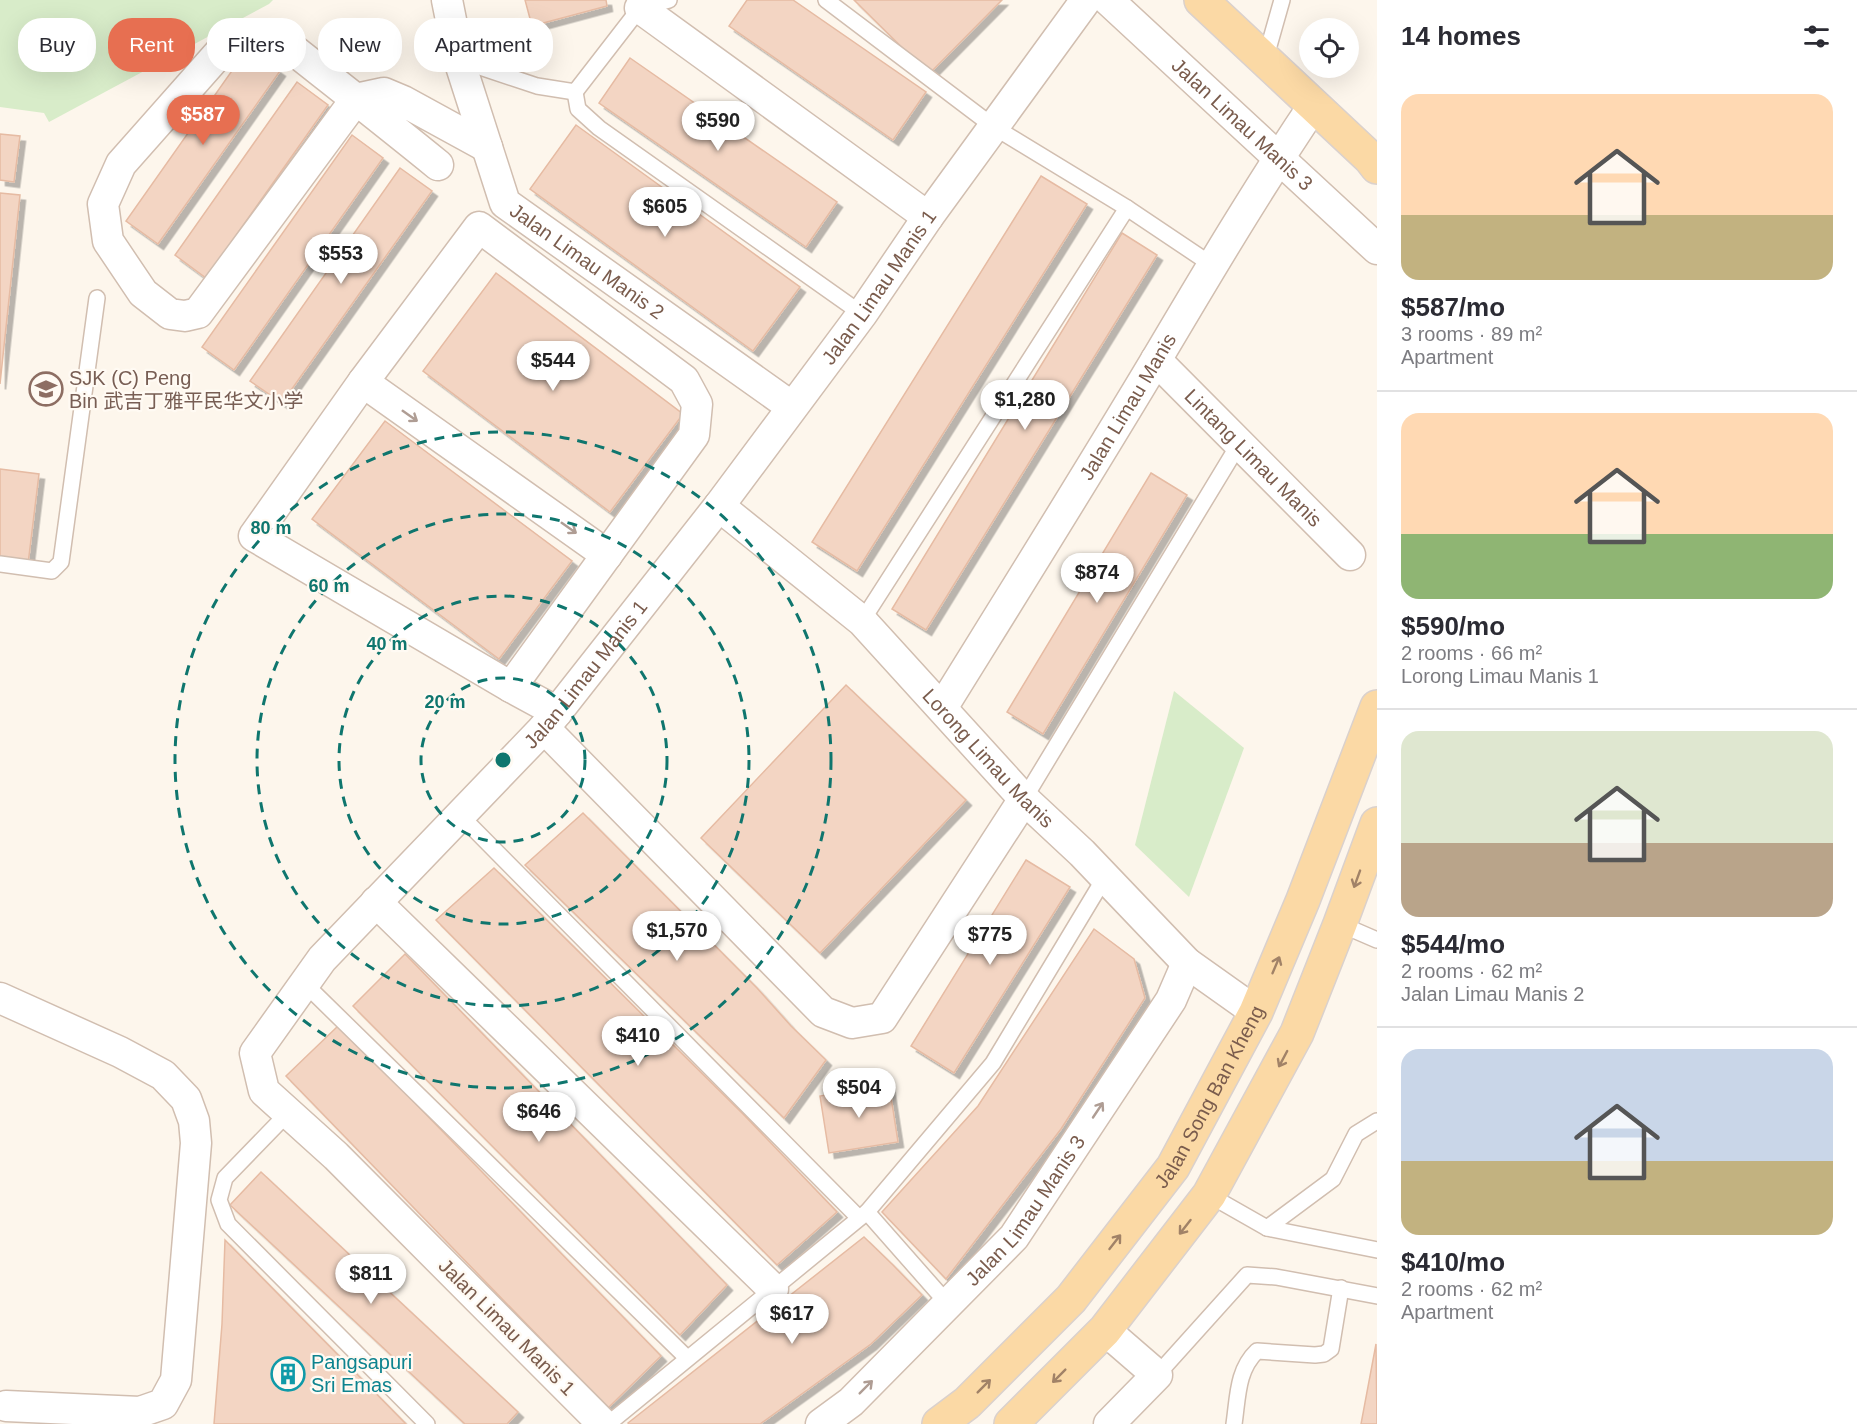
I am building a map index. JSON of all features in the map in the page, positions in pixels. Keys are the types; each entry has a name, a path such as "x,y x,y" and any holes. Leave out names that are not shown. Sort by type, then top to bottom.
{"main road":[{"path":"1201,0 1375,162"},
{"name":"Jalan Song Ban Kheng","path":"939,1424 968,1403 1071,1299 1173,1167 1256,1012 1303,900 1377,707"},
{"path":"1011,1424 1105,1330 1209,1195 1297,1033 1377,824"}],"street":[{"name":"Jalan Limau Manis 2","path":"447,0 451,18"},
{"name":"Jalan Limau Manis 1","path":"606,1424 336,1156 264,1091 255,1053 322,959 551,720 719,506 862,314 928,218 1086,0"},
{"name":"Jalan Limau Manis 3","path":"1108,0 1377,249"},
{"path":"640,8 928,218"},
{"path":"438,165 356,99 276,36 229,42 121,164 103,204 108,241 143,293 170,314 185,316 198,313 356,99 384,93 487,147"},
{"name":"Jalan Limau Manis 2","path":"463,72 505,203 792,407"},
{"name":"Jalan Limau Manis","path":"942,708 1212,265 1314,105"},
{"path":"511,687 694,435 697,404 684,380 479,226 363,382 254,536 511,687 551,720 824,1012 852,1023 882,1018 1024,799"},
{"name":"Lintang Limau Manis","path":"1156,360 1350,555"},
{"path":"363,382 607,555"},
{"name":"Lorong Limau Manis","path":"719,506 862,621 1024,799 1187,963 1256,1012"},
{"path":"376,902 773,1289"},
{"name":"Jalan Limau Manis 3","path":"821,1424 851,1402 1014,1237 1171,1000 1187,963"},
{"path":"0,998 120,1052 163,1076 186,1099 194,1121 196,1143 176,1380 163,1404 140,1412 5,1410"},
{"path":"1105,1330 1156,1375 1108,1424"}],"lane":[{"path":"669,0 640,8 575,92 578,109 599,128 862,314"},
{"path":"826,0 994,127 1127,208 1212,265"},
{"path":"1265,60 1282,0"},
{"path":"495,72 537,86 575,92"},
{"path":"862,621 1127,208"},
{"path":"0,564 52,571 61,562 98,298"},
{"path":"1024,799 1239,444"},
{"path":"460,815 863,1215 948,1304"},
{"path":"606,1424 863,1215 993,1063 1104,877"},
{"path":"1340,924 1377,940"},
{"path":"305,984 687,1358"},
{"path":"288,1113 225,1178 219,1200 228,1224 427,1424"},
{"path":"1267,1228 1333,1179 1356,1134 1377,1121"},
{"path":"1209,1195 1267,1228 1377,1250"},
{"path":"1156,1375 1247,1275 1276,1277 1377,1296"},
{"path":"1234,1424 1242,1371 1257,1351 1316,1355 1324,1354 1331,1349 1341,1288"}],"green space":[{"path":"0,0 273,0 243,18 207,18 207,37 195,44 195,18 108,18 108,72 142,72 49,122 44,113 0,107"},
{"path":"1174,691 1244,748 1189,897 1135,845"}],"building":[{"path":"525,0 606,0 607,6 553,20 553,18 530,18"},
{"path":"747,0 793,0 926,92 893,140 729,26"},
{"path":"854,0 1002,0 929,74"},
{"path":"630,58 837,202 806,247 599,103"},
{"path":"231,72 279,72 158,244 126,221"},
{"path":"297,82 328,105 206,278 175,255"},
{"path":"576,125 800,287 753,351 530,189"},
{"path":"0,134 20,136 14,182 0,180"},
{"path":"352,135 383,158 234,370 202,347"},
{"path":"400,168 432,191 282,403 250,381"},
{"path":"1041,176 1087,204 857,571 812,542"},
{"path":"0,193 20,195 0,384"},
{"path":"1122,233 1157,255 926,630 892,609"},
{"path":"496,273 683,414 610,512 423,371"},
{"path":"385,421 572,561 499,659 312,519"},
{"path":"0,469 39,474 28,564 0,561"},
{"path":"1151,473 1187,495 1043,734 1007,712"},
{"path":"846,685 966,800 820,953 701,838"},
{"path":"583,813 826,1060 784,1118 525,865"},
{"path":"1026,860 1070,887 954,1073 911,1046"},
{"path":"494,868 743,1114 837,1212 777,1265 436,920"},
{"path":"1094,929 1134,959 1145,998 1061,1129 946,1279 882,1212 978,1106"},
{"path":"405,954 727,1285 680,1335 353,1006"},
{"path":"339,1025 661,1356 608,1408 286,1076"},
{"path":"889,1084 898,1142 829,1153 820,1096"},
{"path":"261,1172 518,1412 507,1424 465,1424 230,1205"},
{"path":"864,1237 922,1295 871,1344 760,1424 628,1423"},
{"name":"Pangsapuri Sri Emas","path":"225,1240 406,1424 214,1424 222,1324"},
{"path":"1376,1344 1377,1424 1361,1424"}],"place":[{"name":"SJK (C) Peng Bin 武吉丁雅平民华文小学","path":"46,389"},
{"name":"Pangsapuri Sri Emas","path":"288,1374"}]}
